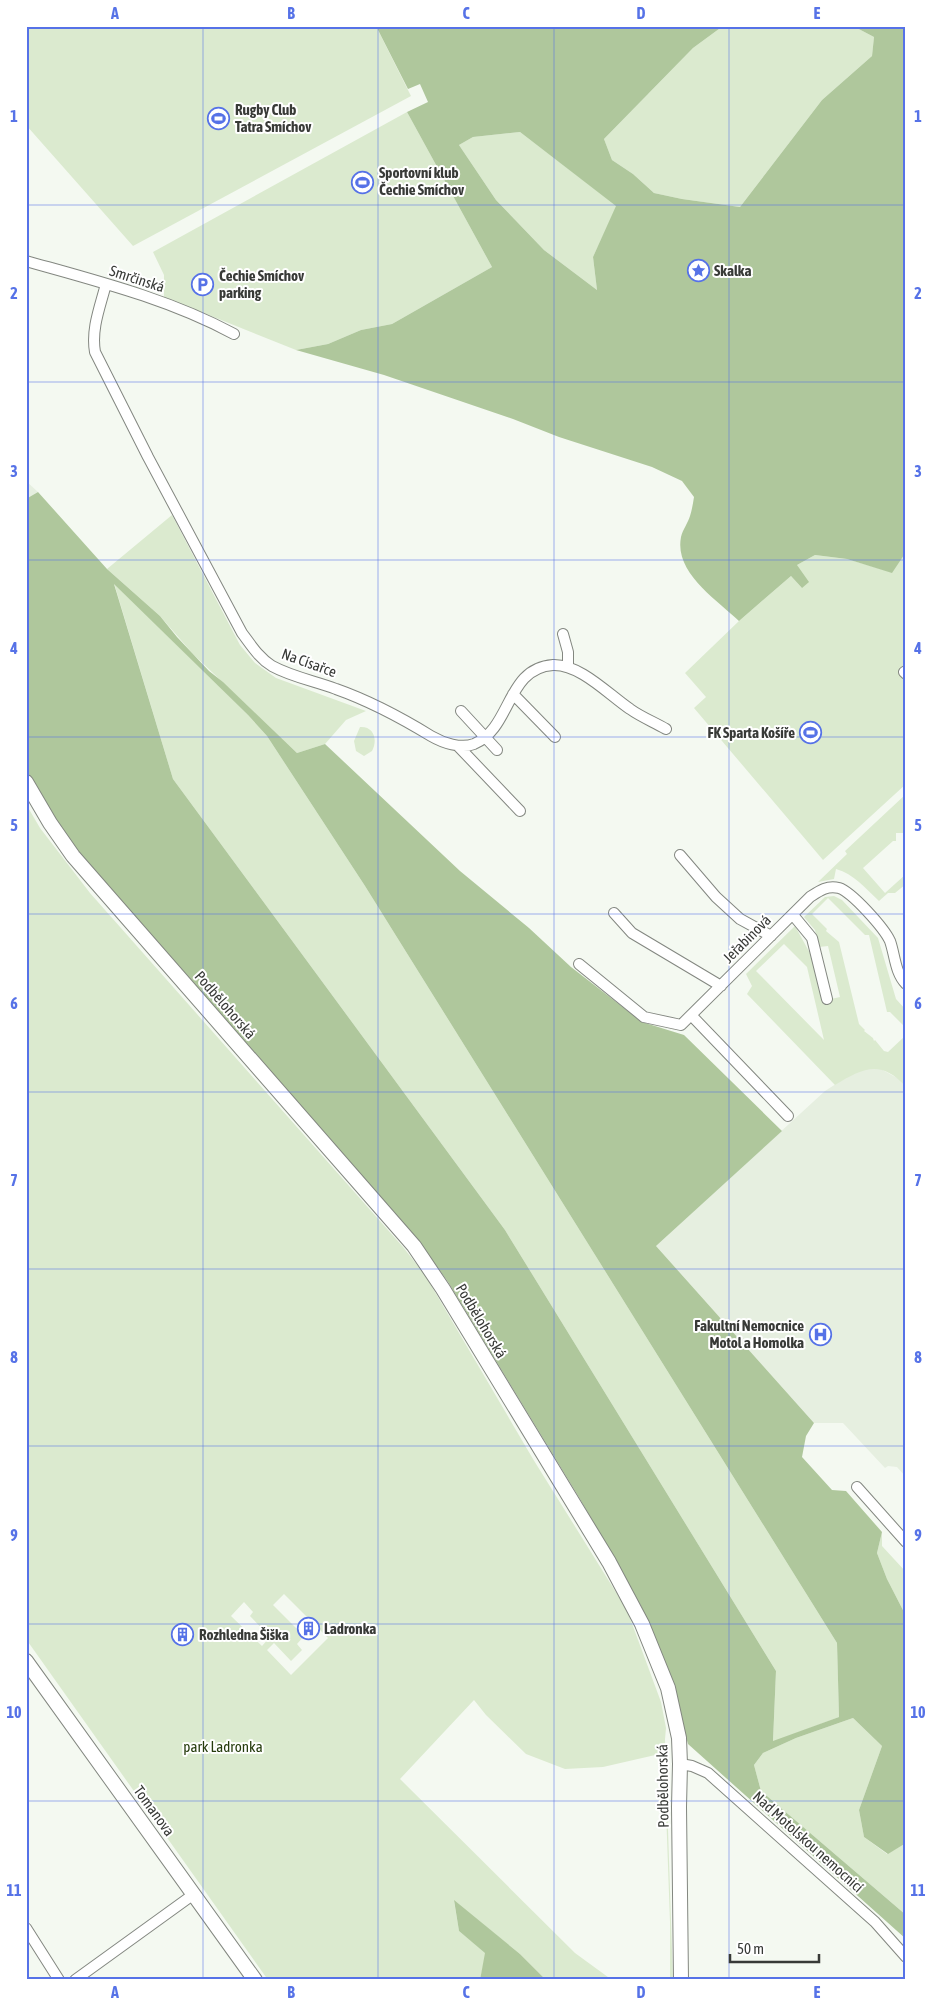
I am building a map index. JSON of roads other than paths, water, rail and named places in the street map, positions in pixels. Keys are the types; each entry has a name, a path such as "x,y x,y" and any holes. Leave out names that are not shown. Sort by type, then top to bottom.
{"street":[{"name":"Smrčinská","path":"26,261 106,284 205,318 234,334"},
{"name":"Na Císařce","path":"106,284 94,329 95,352 148,457 242,633 257,654 289,674 335,688 377,705 438,740 458,746"},
{"path":"563,634 568,652 568,666"},
{"path":"458,746 472,745 486,739 494,730 516,687 525,676 537,668 552,665 568,666 584,675 631,710 666,729"},
{"path":"513,694 555,738"},
{"path":"461,711 497,750"},
{"path":"458,746 520,811"},
{"name":"Podbělohorská","path":"26,782 50,823 73,856 408,1240 443,1289 609,1562 642,1624 668,1688 679,1738 681,1980"},
{"path":"680,855 716,897 740,919 771,936"},
{"name":"Jeřabinová","path":"579,964 644,1017 681,1025 810,897 823,888 839,888 853,898 880,926 889,940 898,970 906,984"},
{"path":"614,913 632,933 721,986"},
{"path":"793,915 812,938 827,1000"},
{"path":"691,1015 788,1116"},
{"path":"857,1487 906,1542"},
{"name":"Tomanova","path":"26,1661 255,1980"},
{"name":"Nad Motolskou nemocnicí","path":"680,1764 692,1766 708,1773 875,1922 906,1957"},
{"path":"74,1980 194,1894"},
{"path":"26,1928 59,1980"}],"place":[{"name":"Rugby Club Tatra Smíchov","path":"219,119"},
{"name":"Sportovní klub Čechie Smíchov","path":"363,182"},
{"name":"Skalka","path":"698,271"},
{"name":"Čechie Smíchov parking","path":"203,285"},
{"name":"FK Sparta Košíře","path":"811,733"},
{"name":"Fakultní Nemocnice Motol a Homolka","path":"820,1335"},
{"name":"Ladronka","path":"308,1629"},
{"name":"Rozhledna Šiška","path":"183,1635"}],"park label":[{"name":"park Ladronka","path":"223,1747"}]}
